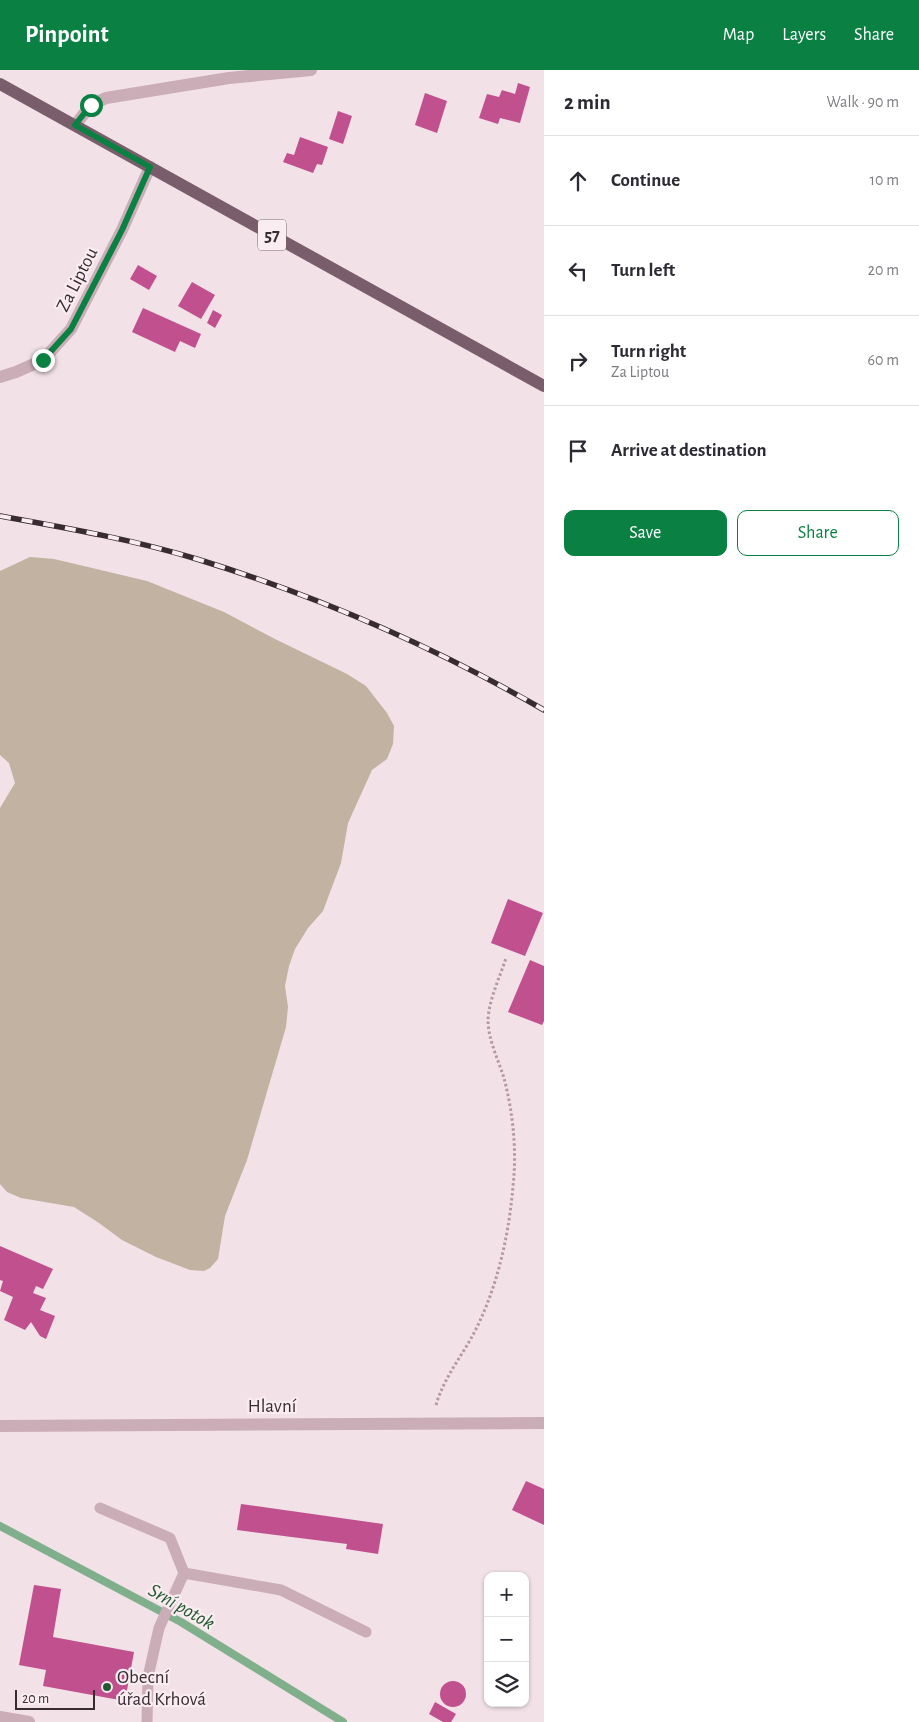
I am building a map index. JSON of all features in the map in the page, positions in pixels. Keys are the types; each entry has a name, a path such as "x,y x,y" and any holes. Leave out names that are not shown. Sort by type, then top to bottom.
{"main road":[{"name":"57","path":"0,84 544,386"}],"street":[{"path":"75,125 91,105 106,98 229,78 311,70"},
{"name":"Za Liptou","path":"0,376 16,372 43,360 71,329 122,230 150,167"},
{"name":"Hlavní","path":"0,1426 544,1422"},
{"path":"0,1717 29,1722"}],"lane":[{"path":"100,1508 170,1538 184,1573 159,1628 148,1677 147,1722"},
{"path":"184,1573 281,1590 366,1632"}],"path":[{"path":"432,1423 436,1403 449,1373 477,1328 495,1280 506,1237 514,1186 515,1137 510,1101 498,1057 489,1034 488,1018 490,1004 506,958"}],"shaded area":[{"path":"30,557 54,559 147,581 224,612 347,674 366,686 387,713 394,726 393,744 387,759 372,770 348,823 341,863 323,911 308,928 295,949 289,966 285,986 288,1007 286,1027 247,1160 225,1216 218,1259 210,1268 204,1271 190,1270 156,1257 122,1240 74,1207 21,1198 7,1192 0,1184 0,808 15,783 9,763 0,755 0,571"}],"building":[{"path":"518,83 530,87 520,123 500,118 498,124 479,118 487,94 499,97 502,90 515,94"},
{"path":"425,93 447,101 437,133 415,125"},
{"path":"338,111 352,116 343,144 329,139"},
{"path":"300,137 328,147 322,165 317,164 313,173 283,162 287,153 294,155"},
{"path":"138,265 157,276 149,290 130,279"},
{"path":"192,282 215,295 201,319 178,306"},
{"path":"143,308 201,334 195,348 180,341 175,352 132,332"},
{"path":"213,310 222,315 215,328 207,323"},
{"path":"508,899 543,913 525,956 491,943"},
{"path":"530,960 544,966 544,1021 542,1025 508,1012"},
{"path":"0,1246 53,1269 43,1289 36,1286 33,1293 46,1298 40,1310 55,1316 46,1339 40,1336 31,1322 25,1330 4,1320 13,1297 0,1291 3,1281 0,1280"},
{"path":"526,1481 544,1489 544,1525 512,1510"},
{"path":"241,1504 383,1524 378,1554 346,1549 347,1544 237,1530"},
{"path":"34,1585 61,1589 53,1637 134,1652 125,1701 43,1686 46,1670 19,1665"},
{"path":"453,1681 462,1685 466,1694 462,1703 453,1707 444,1703 440,1694 444,1685"},
{"path":"435,1702 456,1714 451,1722 443,1722 429,1714"}],"waterway":[{"name":"Srní potok","path":"0,1526 181,1622 343,1722"}],"railway":[{"path":"0,516 126,540 245,574 376,625 461,665 544,710"}],"place":[{"name":"Obecní úřad Krhová","path":"107,1687"}],"route":[{"path":"43,360 71,329 122,230 150,167 75,125 91,105"}]}
